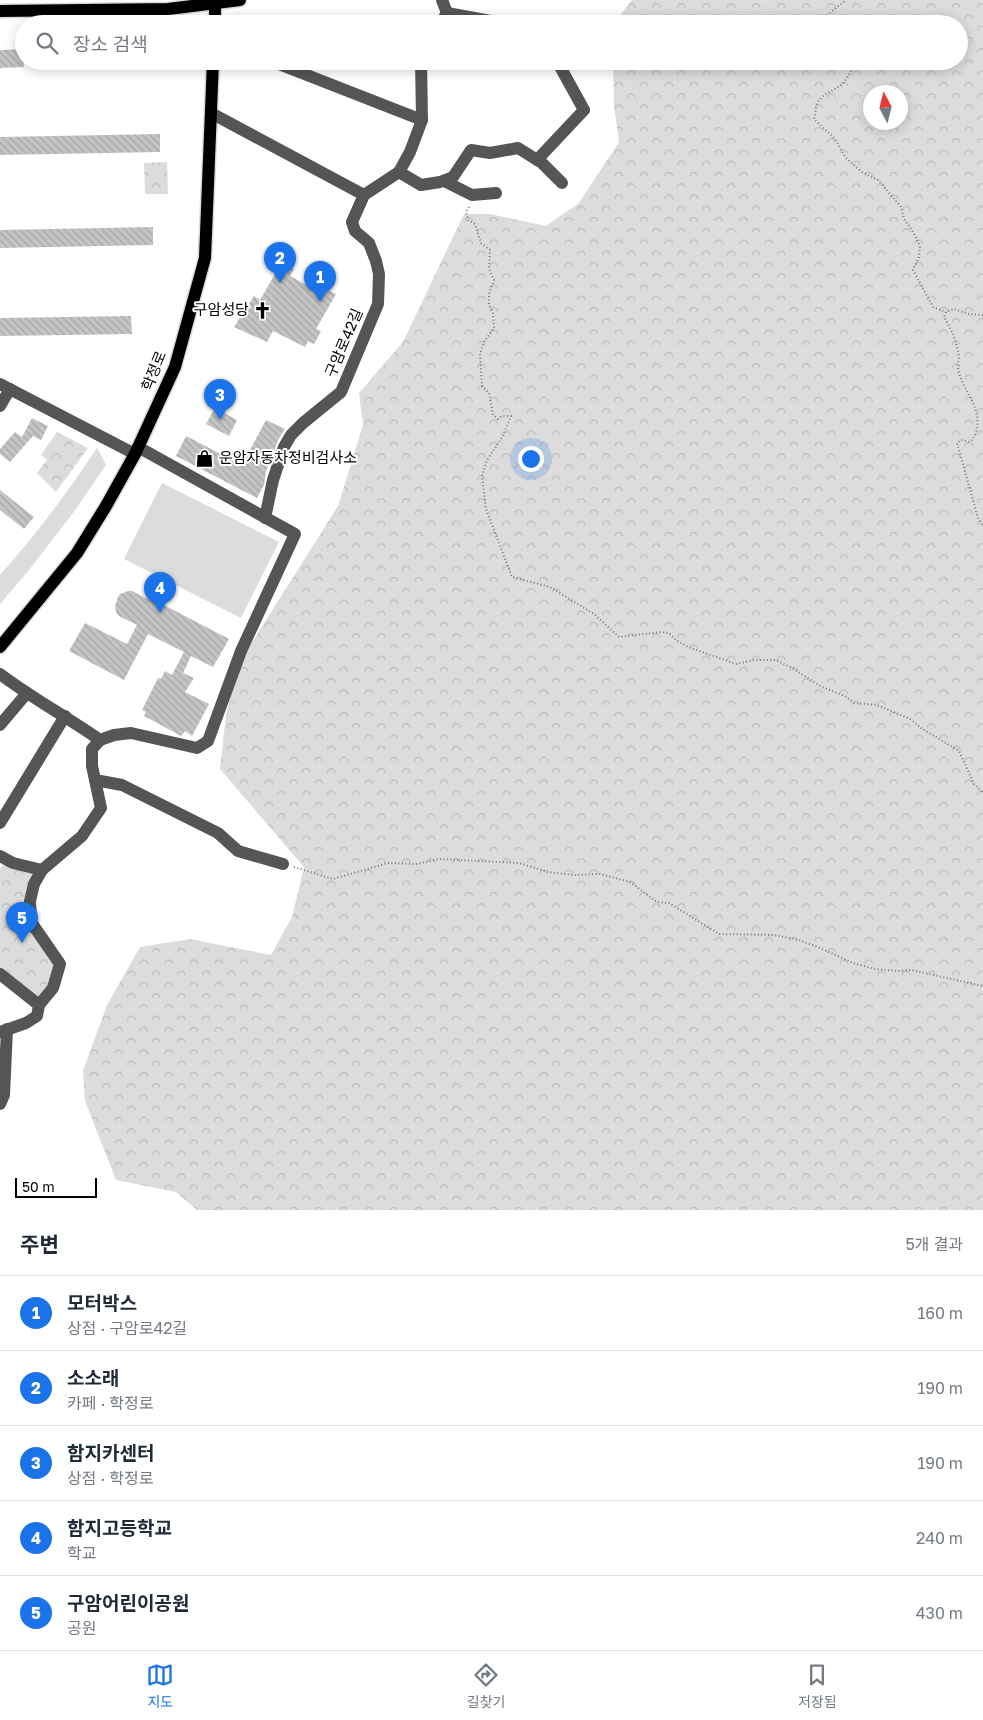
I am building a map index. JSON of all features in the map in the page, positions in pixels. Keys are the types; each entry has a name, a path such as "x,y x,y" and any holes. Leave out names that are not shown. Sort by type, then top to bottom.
{"main road":[{"path":"0,11 168,9 240,0"},
{"path":"214,15 215,2"},
{"name":"학정로","path":"0,647 77,553 106,506 136,451 175,367 205,258 213,70"}],"street":[{"path":"442,0 444,15"},
{"path":"294,70 422,120"},
{"path":"211,113 364,195 399,172 410,152 422,120 421,70"},
{"path":"537,160 584,110 561,70"},
{"path":"399,172 421,185 444,181 452,177 471,150 490,153 518,148 537,160 562,184"},
{"path":"444,181 472,195 496,193"},
{"name":"구암로42길","path":"265,518 273,480 284,448 291,435 303,423 341,392 378,304 379,274 376,261 369,243 355,232 352,222 364,195"},
{"path":"0,406 5,386 296,534 241,651 208,741 197,748 130,733 114,735 100,740 92,749 92,766 100,808 82,836 42,870 34,884 30,901 31,922 60,964 53,988 39,1005 37,1016 26,1023 4,1031 4,1096 0,1104"},
{"path":"0,674 26,693 100,740"},
{"path":"0,725 26,693"},
{"path":"0,823 65,716"},
{"path":"94,780 122,785 218,833 238,851 283,864"},
{"path":"1,858 42,870"},
{"path":"0,974 39,1005"}],"path":[{"path":"827,15 846,0"},
{"path":"850,70 851,72 842,85 824,95 817,103 814,119 835,139 846,158 862,172 878,180 900,207 904,219 920,246 919,257 913,270 933,307 946,312 954,309 969,314 983,315"},
{"path":"472,195 472,200 466,212 468,220 475,224 481,243 490,250 489,269 494,280 489,294 489,305 493,313 494,328 484,342 480,354 482,386 489,393 493,415 498,419 502,416 511,416 504,436 487,460 482,476 486,509 512,577 550,587 594,614 619,637 662,632 669,633 688,647 736,664 754,660 776,660 822,687 845,696 854,703 877,706 910,719 921,728 959,751 974,784 983,793"},
{"path":"946,312 944,317 953,333 959,358 957,367 974,398 980,415 980,424 973,440 970,442 961,440 956,443 972,492 978,518 983,527"},
{"path":"283,864 333,879 388,863 416,864 440,859 519,862 542,871 573,875 600,874 630,882 657,902 669,903 719,934 774,935 799,940 874,970 911,970 983,986"}],"green space":[{"path":"632,0 983,0 983,1210 197,1210 176,1192 116,1180 85,1101 83,1071 107,1005 140,947 190,939 271,955 292,917 304,867 220,769 226,715 239,663 338,506 363,425 359,393 403,342 464,214 490,214 546,226 579,203 619,142 614,106 613,70 968,70 968,15 621,15"},
{"path":"167,162 168,194 145,194 144,163"},
{"path":"57,432 88,448 56,492 37,473 47,460 41,455"},
{"path":"97,448 106,465 73,513 0,604 0,575 51,513"},
{"path":"162,483 279,542 241,618 124,559"},
{"path":"4,863 39,873 31,922 57,964 39,1000 0,969 0,869"}],"building":[{"path":"15,49 15,67 0,68 0,50"},
{"path":"160,134 160,152 0,155 0,137"},
{"path":"153,227 153,245 0,248 0,230"},
{"path":"282,262 294,269 290,276 321,293 324,288 336,294 316,329 321,331 314,344 308,341 305,347 273,331 267,342 234,327 254,296 260,300"},
{"path":"131,316 132,334 0,336 0,318"},
{"path":"215,408 237,420 229,436 206,424"},
{"path":"32,418 48,426 41,440 33,436 10,462 0,454 0,449 15,432 22,437"},
{"path":"266,420 285,429 279,438 266,471 264,485 257,498 176,456 186,436 242,465"},
{"path":"0,490 34,517 24,529 0,510"},
{"path":"132,591 162,606 162,604 229,639 213,667 191,656 183,673 194,678 185,692 209,704 192,736 185,731 181,736 144,716 146,712 142,710 158,678 161,679 165,671 172,675 184,652 148,634 124,680 69,651 85,623 127,644 137,625 119,616 115,606 120,594"}],"place":[{"name":"소소래","path":"280,283"},
{"name":"모터박스","path":"320,302"},
{"name":"구암성당","path":"263,310"},
{"name":"함지카센터","path":"220,420"},
{"name":"운암자동차정비검사소","path":"205,458"},
{"name":"함지고등학교","path":"160,613"},
{"name":"구암어린이공원","path":"22,943"}]}
